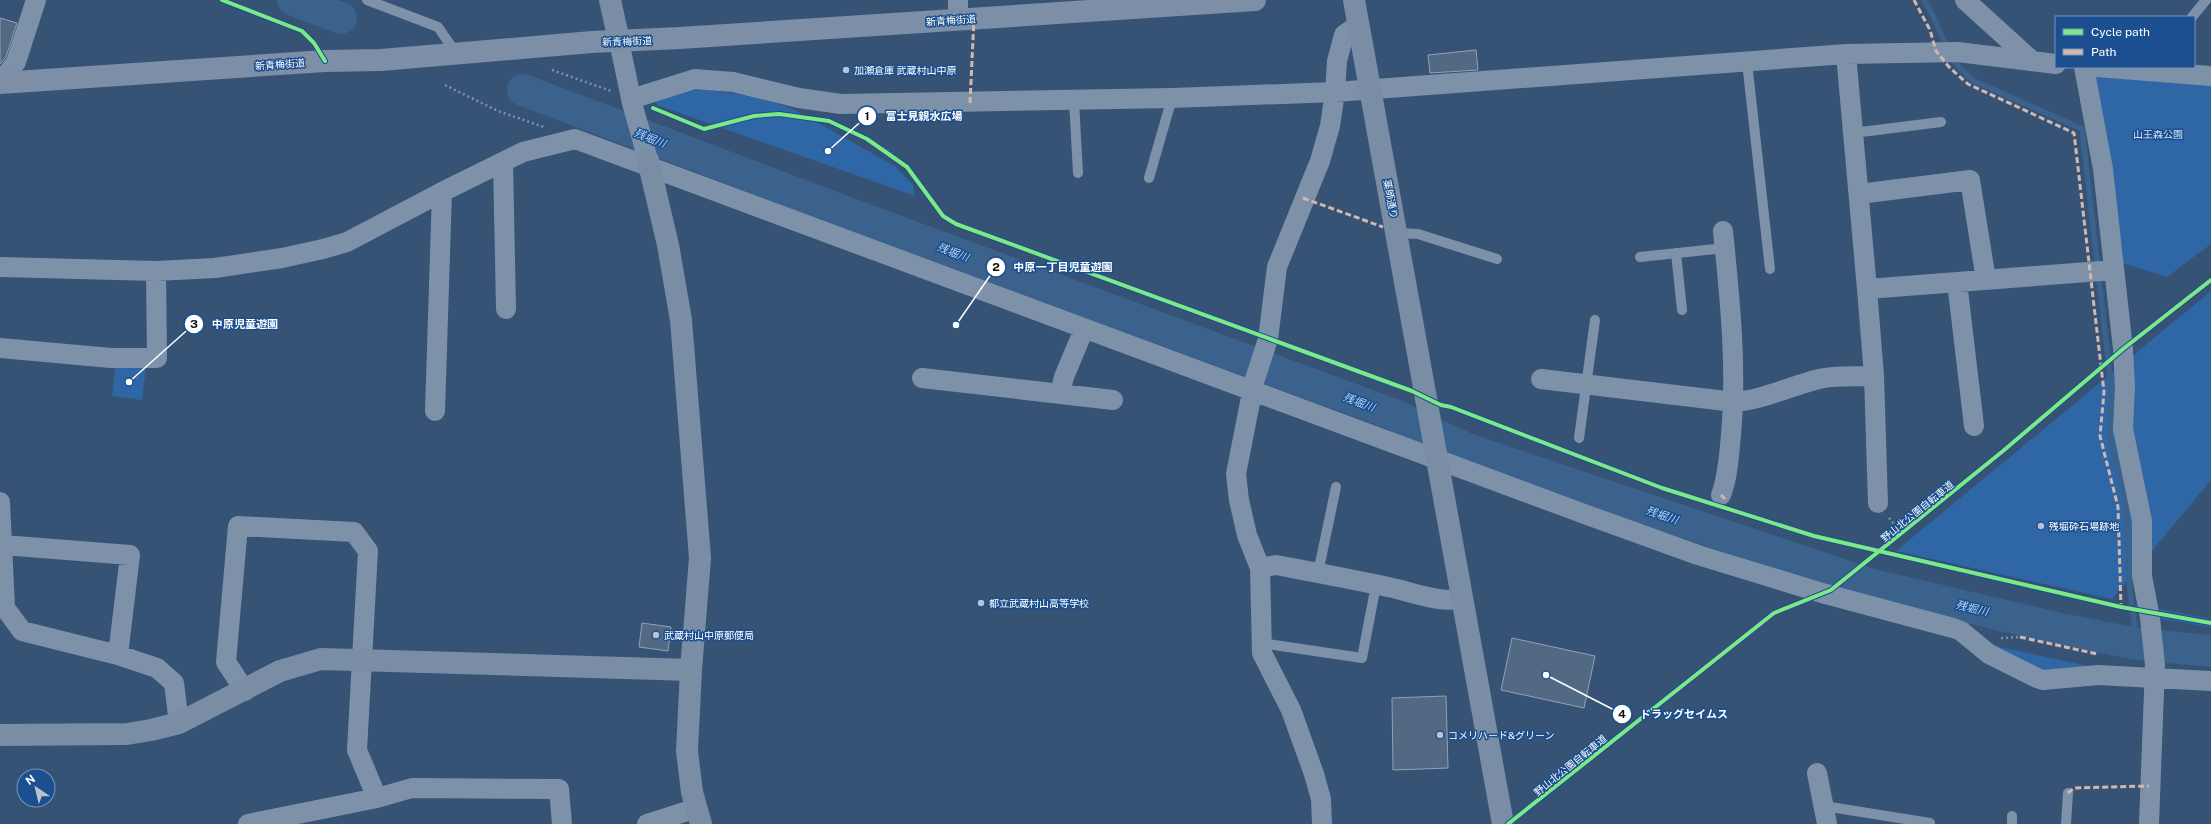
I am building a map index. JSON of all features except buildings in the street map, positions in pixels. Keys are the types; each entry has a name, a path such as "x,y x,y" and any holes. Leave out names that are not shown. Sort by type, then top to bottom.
{"main road":[{"name":"新青梅街道","path":"0,83 325,61 381,60 619,41 958,10 1255,0"}],"street":[{"path":"0,83 16,62 36,0"},
{"path":"610,0 619,41 627,98 649,163 668,245 682,336 700,558 690,670 687,751 699,816 647,824"},
{"name":"薬師通り","path":"1354,0 1398,233 1503,824"},
{"path":"1965,0 2030,60"},
{"path":"1322,824 1321,799 1316,780 1291,710 1265,661 1261,642 1260,568 1247,535 1239,500 1236,474 1253,386 1264,340 1277,267 1320,161 1330,126 1335,92 1337,62 1344,35 1358,25"},
{"path":"627,98 695,79 733,82 799,98 841,104 1074,101 1335,92 1846,54 1950,51 2055,64"},
{"path":"1846,54 1867,288 1883,511"},
{"path":"2084,68 2103,169 2105,271 2125,387 2123,429 2142,521 2142,576 2150,618 2156,672 2149,824"},
{"path":"2122,68 2171,70 2211,76"},
{"path":"0,268 156,271 215,268 282,258 348,242 442,192 523,152 575,139 649,163 1084,329 1253,386 1698,554 1822,593 1953,628 1961,631 1989,654 2044,680 2156,672 2211,681"},
{"path":"503,162 506,308"},
{"path":"1859,194 1970,180 1986,280"},
{"path":"435,411 442,192"},
{"path":"1721,495 1729,453 1734,402 1734,334 1724,239"},
{"path":"0,348 111,358 157,358 156,271"},
{"path":"1867,288 2105,271"},
{"path":"1957,282 1974,426"},
{"path":"1060,394 1064,377 1084,329"},
{"path":"1541,379 1734,402 1748,401 1822,378 1874,376"},
{"path":"922,378 1113,400"},
{"path":"0,502 5,608 22,632 118,655 157,668 174,683 179,723"},
{"path":"245,691 226,662 238,526 354,532 368,551 361,660 358,750 377,798"},
{"path":"2,545 130,555 118,655"},
{"path":"1260,568 1276,565 1444,600 1463,599"},
{"path":"0,735 127,734 179,723 245,691 280,671 322,659 690,670"},
{"path":"1817,773 1826,815"},
{"path":"248,824 377,798 412,788 559,788 562,824"}],"lane":[{"path":"367,0 438,27 456,53"},
{"path":"2193,16 2206,0"},
{"path":"1747,62 1770,269"},
{"path":"1149,178 1172,98"},
{"path":"1074,101 1078,173"},
{"path":"1853,133 1941,122"},
{"path":"1398,233 1418,234 1497,260"},
{"path":"1640,257 1676,253 1724,239"},
{"path":"1676,253 1682,310"},
{"path":"1579,438 1595,320"},
{"path":"1318,573 1336,487"},
{"path":"1261,642 1362,658 1376,585"},
{"path":"2066,824 2068,793"},
{"path":"1826,815 1930,823"}],"path":[{"path":"552,70 627,98"},
{"path":"445,86 498,111 547,128"},
{"path":"653,108 704,129 754,116 786,115"},
{"path":"829,121 866,139 908,167 943,216 956,224 1264,340"},
{"path":"1883,511 1900,534"},
{"path":"1995,639 2020,637"}],"green space":[{"name":"山王森公園","path":"2095,74 2211,85 2211,244 2167,277 2119,262"},
{"path":"701,89 758,97 793,109 895,166 913,185 915,196 657,105 656,100"},
{"path":"2211,291 2211,480 2112,599 1896,551"},
{"path":"116,364 146,368 142,400 112,396"},
{"path":"2160,609 2211,619 2211,627 2161,619"},
{"path":"1995,646 2093,667 2048,674 1994,648"}],"waterway":[{"name":"残堀川","path":"293,0 341,18"},
{"path":"1924,0 1933,16 1947,48"},
{"path":"1952,56 1957,65 1972,80 2082,129 2112,394 2110,438 2126,501 2130,592 2137,644"},
{"name":"残堀川","path":"523,90 856,216 1392,414 1467,449 1869,584 2061,629 2137,644 2211,651"}],"marked path":[{"path":"1914,0 1930,30 1936,51 1949,67 1968,84 2074,133 2104,392 2100,436 2118,507 2121,607"},
{"path":"970,103 974,18"},
{"path":"1303,198 1383,227"},
{"path":"1721,495 1725,499"},
{"path":"2020,637 2097,654"},
{"path":"2068,793 2074,788 2149,786"}],"cycle path":[{"path":"222,0 302,31 314,43 325,61"},
{"path":"653,108 704,129 754,116 779,114 829,121 867,139 907,167 943,216 956,224 1412,391 1441,405 1451,407 1662,488 1814,536 2121,607 2211,623"},
{"name":"野山北公園自転車道","path":"1508,824 1774,613 1831,590 2003,451 2123,349 2211,280"}],"place":[{"name":"加瀬倉庫 武蔵村山中原","path":"846,70"},
{"name":"富士見親水広場","path":"828,151"},
{"name":"中原一丁目児童遊園","path":"956,325"},
{"name":"中原児童遊園","path":"129,382"},
{"name":"残堀砕石場跡地","path":"2041,526"},
{"name":"都立武蔵村山高等学校","path":"981,603"},
{"name":"武蔵村山中原郵便局","path":"656,635"},
{"name":"ドラッグセイムス","path":"1546,675"},
{"name":"コメリハード&グリーン","path":"1440,735"}]}
